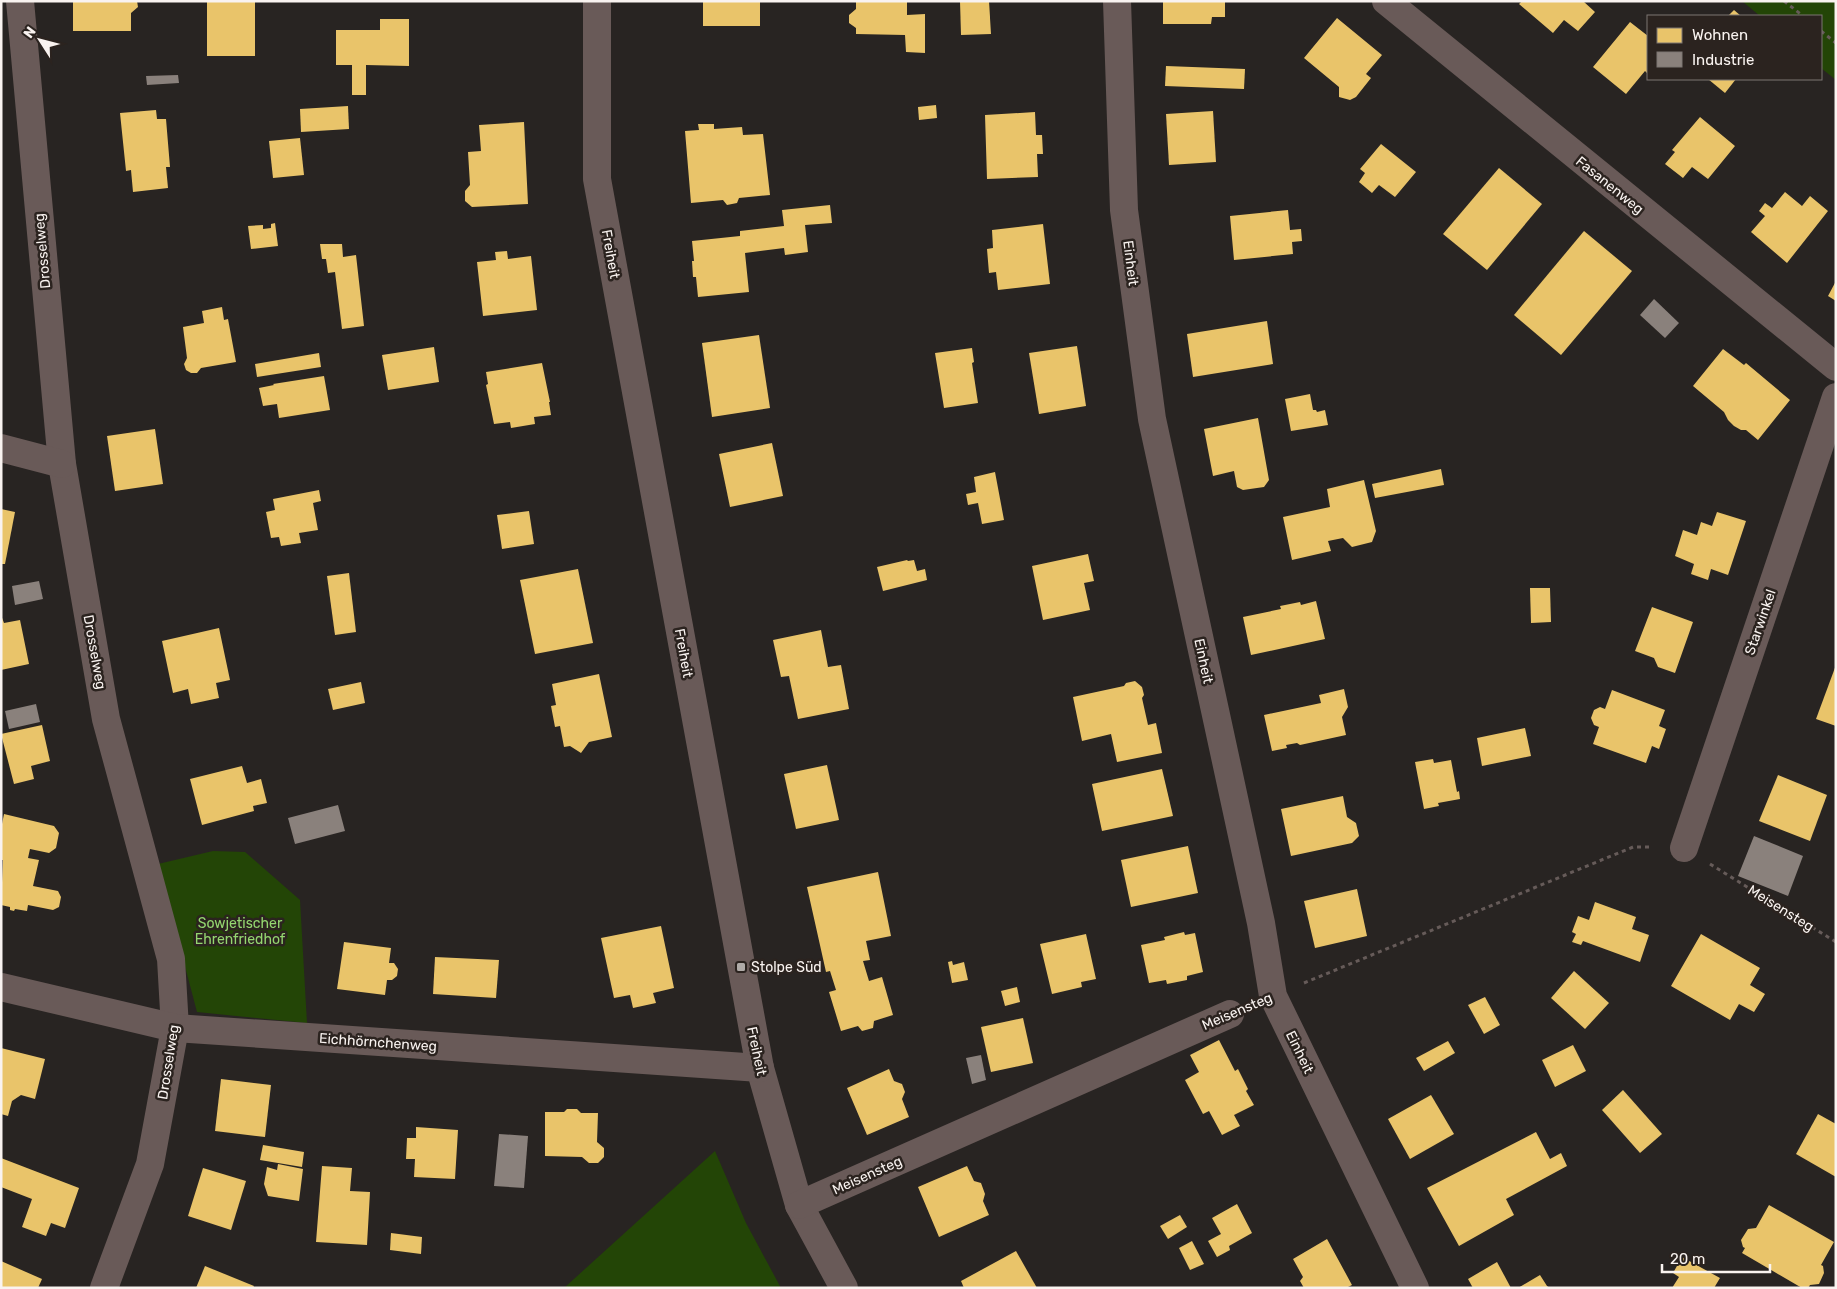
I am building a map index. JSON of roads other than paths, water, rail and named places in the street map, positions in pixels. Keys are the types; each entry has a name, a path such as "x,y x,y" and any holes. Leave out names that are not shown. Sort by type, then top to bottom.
{"street":[{"name":"Drosselweg","path":"20,1 62,464 106,718 171,960 175,1028 150,1164 104,1288"},
{"name":"Freiheit","path":"597,1 597,179 760,1068 799,1205 844,1288"},
{"name":"Einheit","path":"1117,1 1124,210 1152,419 1261,923 1273,996 1415,1288"},
{"name":"Fasanenweg","path":"1386,1 1836,367"},
{"name":"Starwinkel","path":"1684,848 1836,397"},
{"path":"1,448 62,464"},
{"name":"Eichhörnchenweg","path":"1,987 175,1028 760,1068"},
{"name":"Meisensteg","path":"799,1205 1230,1014"}],"place":[{"name":"Stolpe Süd","path":"741,967"}],"park label":[{"name":"Sowjetischer Ehrenfriedhof","path":"240,932"}]}
